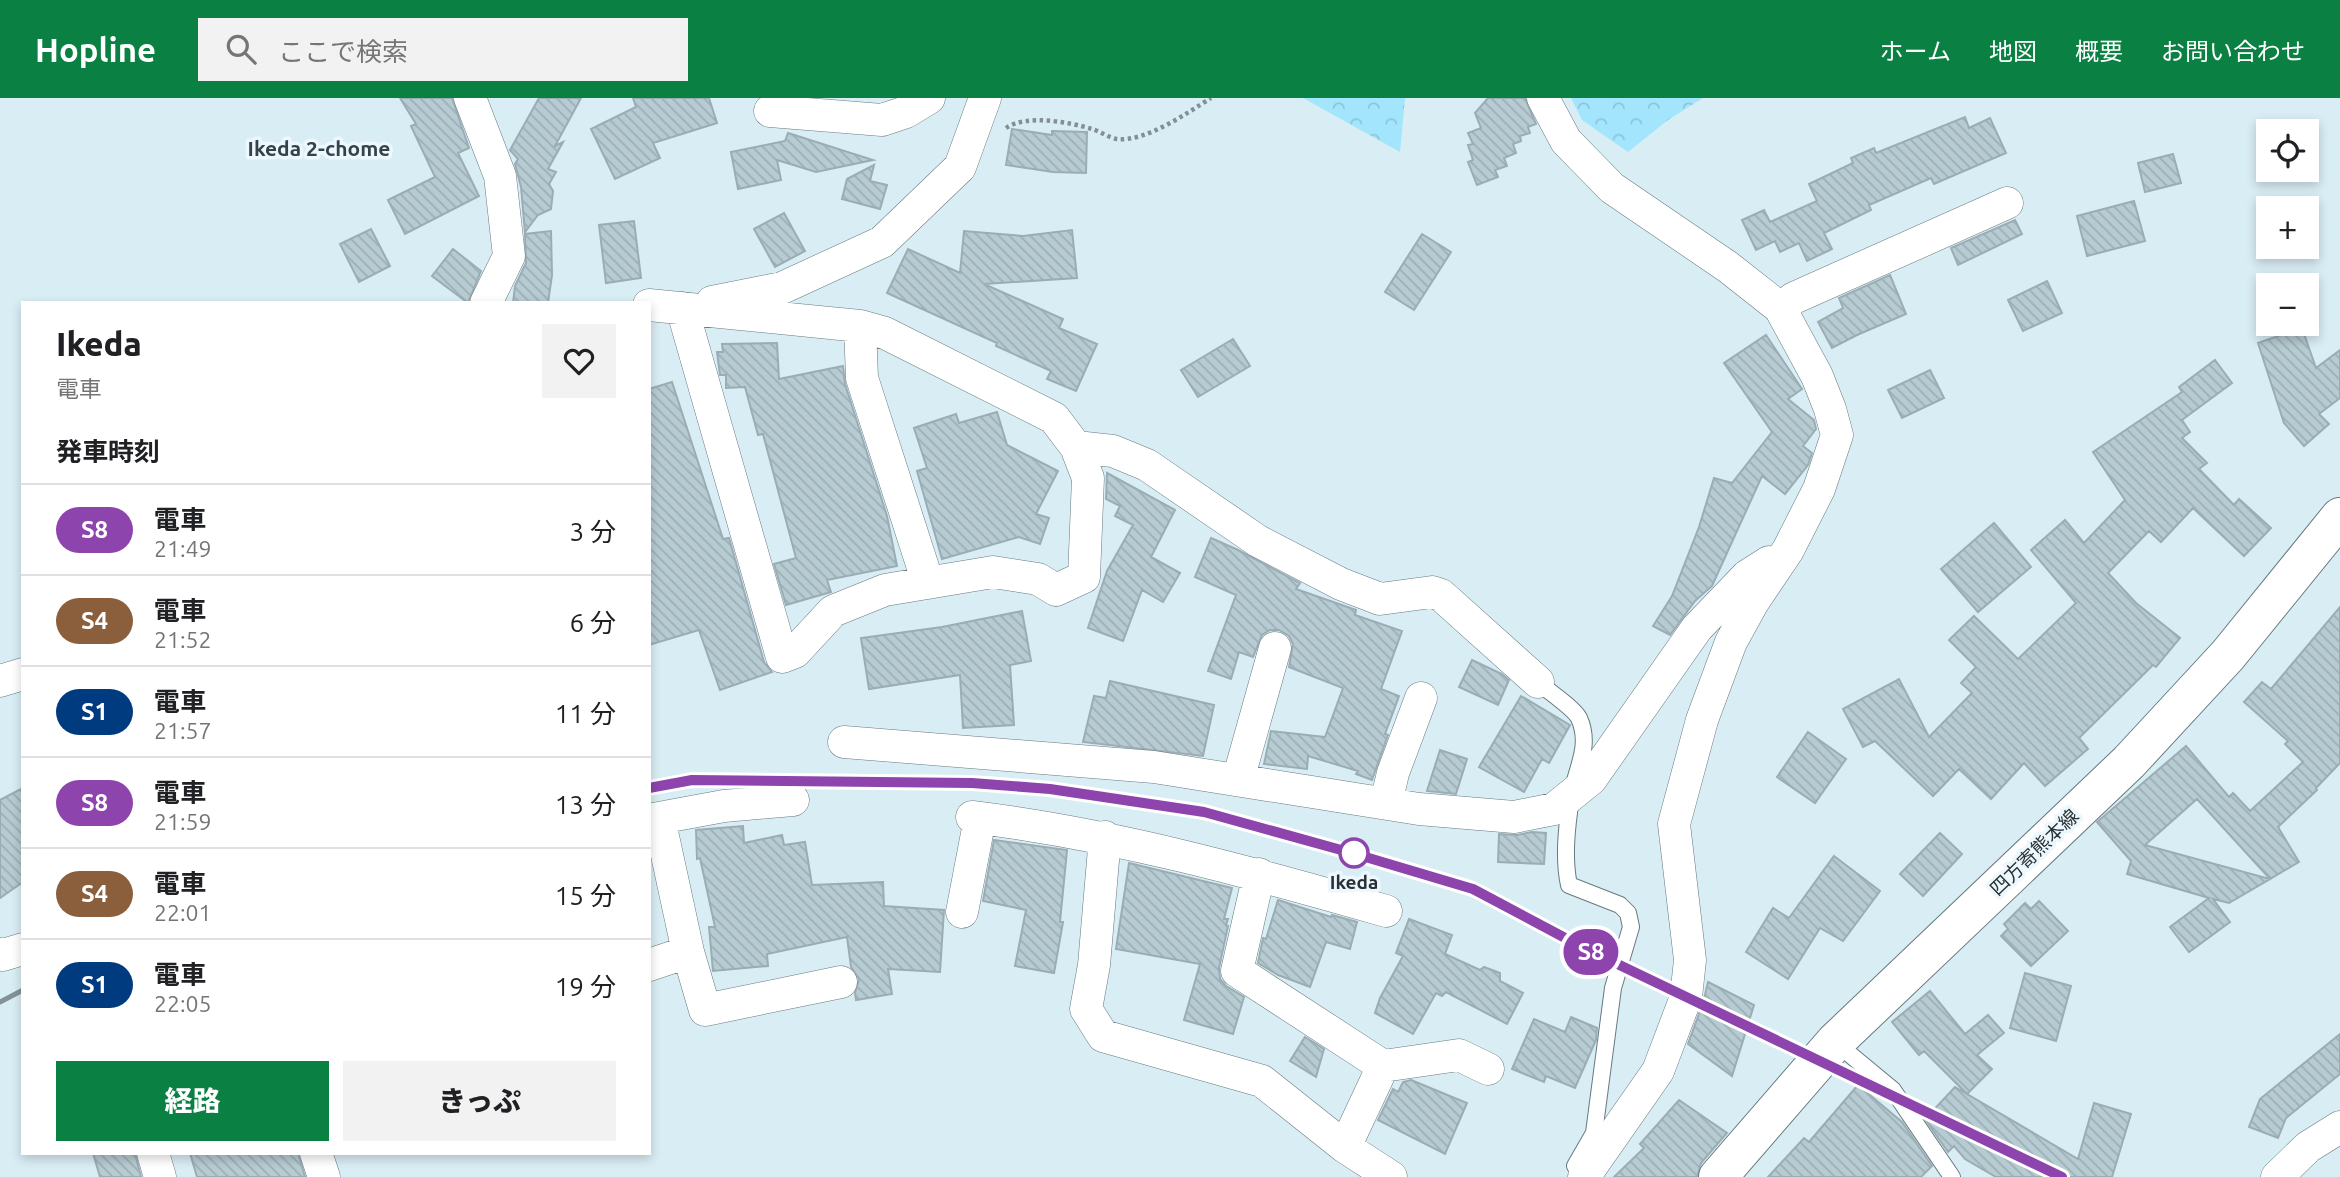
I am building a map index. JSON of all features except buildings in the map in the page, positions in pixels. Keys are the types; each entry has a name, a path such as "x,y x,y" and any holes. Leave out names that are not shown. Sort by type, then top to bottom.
{"main road":[{"name":"四方寄熊本線","path":"1718,1177 1835,1042 2129,762 2228,655 2340,517"}],"street":[{"path":"470,98 500,176 509,256 487,301"},
{"path":"771,111 882,120 906,112 929,98"},
{"path":"682,308 782,288 883,242 960,167 985,98"},
{"path":"1544,98 1566,141 1612,188 1728,267 1780,309 1817,376 1830,409 1836,435 1819,489 1788,550 1753,602 1731,642 1702,720 1674,824 1690,960 1685,997 1658,1071 1584,1177"},
{"path":"1780,309 1794,298 2007,202"},
{"path":"651,305 682,308 860,327 885,333 1054,418 1076,447 1088,478 1084,577 1056,590 1038,579 993,572 885,590 833,611 796,652 782,657 682,308"},
{"path":"860,327 862,379 928,583"},
{"path":"1076,447 1113,451 1147,465 1258,541 1341,584 1380,599 1432,592 1441,595 1538,682"},
{"path":"844,742 1154,767 1419,809 1514,817 1554,809 1591,779 1697,628 1747,576 1788,550"},
{"path":"1238,780 1275,648"},
{"path":"0,681 21,675"},
{"path":"1386,803 1393,773 1421,698"},
{"path":"793,800 724,806 654,819 688,953 705,1010 841,982"},
{"path":"962,912 976,817 1105,837 1259,874 1386,911"},
{"path":"1105,837 1094,965 1086,1009 1103,1036 1262,1081 1345,1147 1391,1177"},
{"path":"1259,874 1237,971 1383,1066 1459,1055 1488,1069"},
{"path":"0,954 21,950"},
{"path":"651,964 688,953"},
{"path":"1345,1147 1383,1066"},
{"path":"2277,1177 2308,1147 2340,1127"},
{"path":"154,1155 160,1177"},
{"path":"317,1155 324,1177"}],"lane":[{"path":"1538,682 1578,716 1585,741 1572,795 1567,844 1566,875 1569,885 1620,905 1629,913 1630,927 1613,988 1594,1133 1571,1177"},
{"path":"1835,1042 1893,1090 1952,1177"}],"path":[{"path":"1000,134 1010,125 1035,121 1062,122 1093,129 1117,139 1166,126 1211,98"}],"green space":[{"path":"1303,98 1405,98 1400,152"},
{"path":"1571,98 1703,98 1668,120 1628,152 1582,120"}],"railway":[{"path":"651,788 692,780 972,783 1050,789 1204,812 1473,889 1584,948"},
{"path":"0,1002 21,991"}],"train":[{"name":"S8","path":"651,788 692,780 972,783 1070,791 1204,812 1473,889 1584,948 2062,1177"}],"place":[{"name":"Ikeda","path":"1354,853"}],"district":[{"name":"Ikeda 2-chome","path":"319,148"}]}
